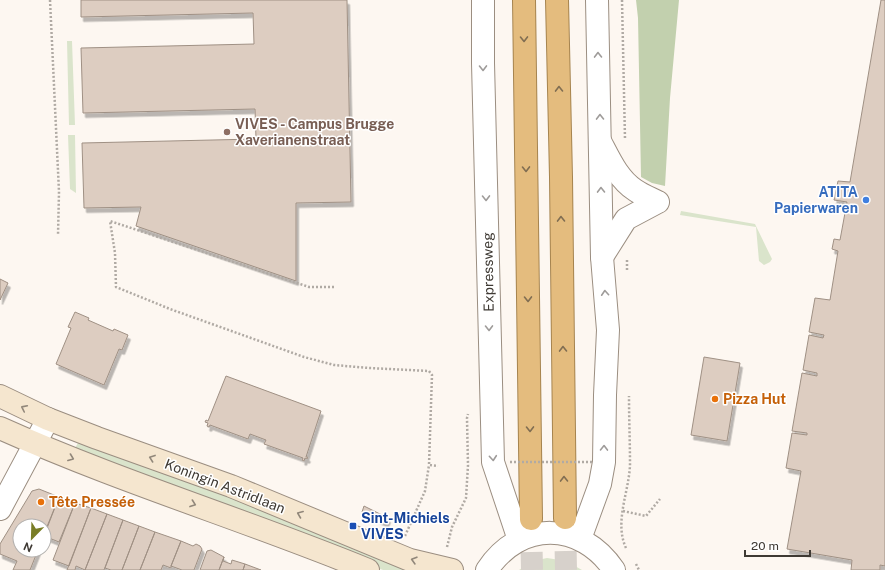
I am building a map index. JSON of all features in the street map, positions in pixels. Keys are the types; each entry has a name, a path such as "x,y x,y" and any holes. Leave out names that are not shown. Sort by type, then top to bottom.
{"highway":[{"path":"524,0 531,519"},
{"path":"557,0 565,518"}],"main road":[{"name":"Koningin Astridlaan","path":"0,396 48,419 231,486 410,560 452,570"},
{"name":"Koningin Astridlaan","path":"0,428 35,444 129,481 322,551 368,570"}],"street":[{"name":"Expressweg","path":"483,0 483,86 493,462 519,540"},
{"path":"580,539 600,484 604,462 608,330 602,257 597,0"},
{"path":"600,141 614,167 626,183 635,190 658,202 626,220 602,257"},
{"path":"0,509 48,419"},
{"path":"488,570 501,553 519,540 533,535 555,533 580,539 591,545 600,552 614,570"}],"path":[{"path":"50,0 59,192 58,235"},
{"path":"334,287 309,287 110,221 115,253 116,287 170,309 312,359 334,365 429,371 432,375 429,465 425,491 405,536"},
{"path":"510,462 594,462"},
{"path":"429,465 438,466"},
{"path":"623,511 646,516 660,499"}],"green space":[{"path":"636,0 679,0 670,98 665,186 652,183 641,177 638,18"},
{"path":"67,41 72,41 75,125 69,125"},
{"path":"68,135 75,135 76,193 70,189"},
{"path":"681,211 755,224 772,259 764,265 759,261 756,227 680,215"},
{"path":"78,443 245,502 384,561 414,570 383,570 75,448"},
{"path":"547,558 566,561 582,570 519,570 533,561"}],"building":[{"path":"81,0 347,0 351,202 296,203 296,281 136,226 141,207 84,208 82,143 256,139 255,109 83,113 81,48 254,44 253,13 81,17"},
{"path":"881,0 885,0 885,566 880,565 880,570 851,570 852,560 787,549 801,471 786,468 792,433 807,435 807,433 792,431 802,373 817,376 817,373 803,370 809,335 823,338 824,335 809,332 815,298 830,300 838,251 832,249 834,239 840,240 847,202 834,200 838,181 850,182"},
{"path":"0,279 8,283 0,300"},
{"path":"75,312 89,318 88,320 113,331 114,329 128,335 122,350 119,349 104,385 56,364 71,328 68,327"},
{"name":"Pizza Hut","path":"704,357 740,363 727,441 691,435"},
{"path":"226,376 321,411 306,457 308,457 307,459 305,458 304,461 302,460 303,458 264,444 266,440 250,434 248,439 210,425 209,427 207,426 208,423 205,422 206,420 208,421"},
{"path":"39,489 59,497 50,518 16,518 32,491"},
{"path":"59,497 75,503 59,542 52,539 51,518"},
{"path":"75,503 91,508 69,566 53,560"},
{"path":"364,506 388,518 386,523 362,512"},
{"path":"91,508 107,514 85,570 76,566 75,570 67,570"},
{"path":"107,514 123,520 104,570 85,570"},
{"path":"123,520 139,526 122,570 111,570 105,568"},
{"path":"12,524 12,558 35,558 30,570 13,570 17,561 0,554 0,544"},
{"path":"139,526 155,532 140,570 122,570"},
{"path":"155,532 181,541 171,568 163,565 161,570 140,570"},
{"path":"181,541 193,546 196,544 202,549 194,570 182,570 171,566"},
{"path":"211,550 224,557 219,570 200,570 207,551"},
{"path":"224,557 223,561 231,564 232,560 245,564 243,570 219,570"},
{"path":"245,564 261,570 243,570"}],"tunnel":[{"path":"565,518 566,570"},
{"path":"531,519 532,570"}],"place":[{"name":"VIVES - Campus Brugge Xaverianenstraat","path":"227,132"},
{"name":"ATITA Papierwaren","path":"866,200"},
{"name":"Pizza Hut","path":"715,399"},
{"name":"Tête Pressée","path":"41,502"},
{"name":"Sint-Michiels VIVES","path":"353,526"}]}
